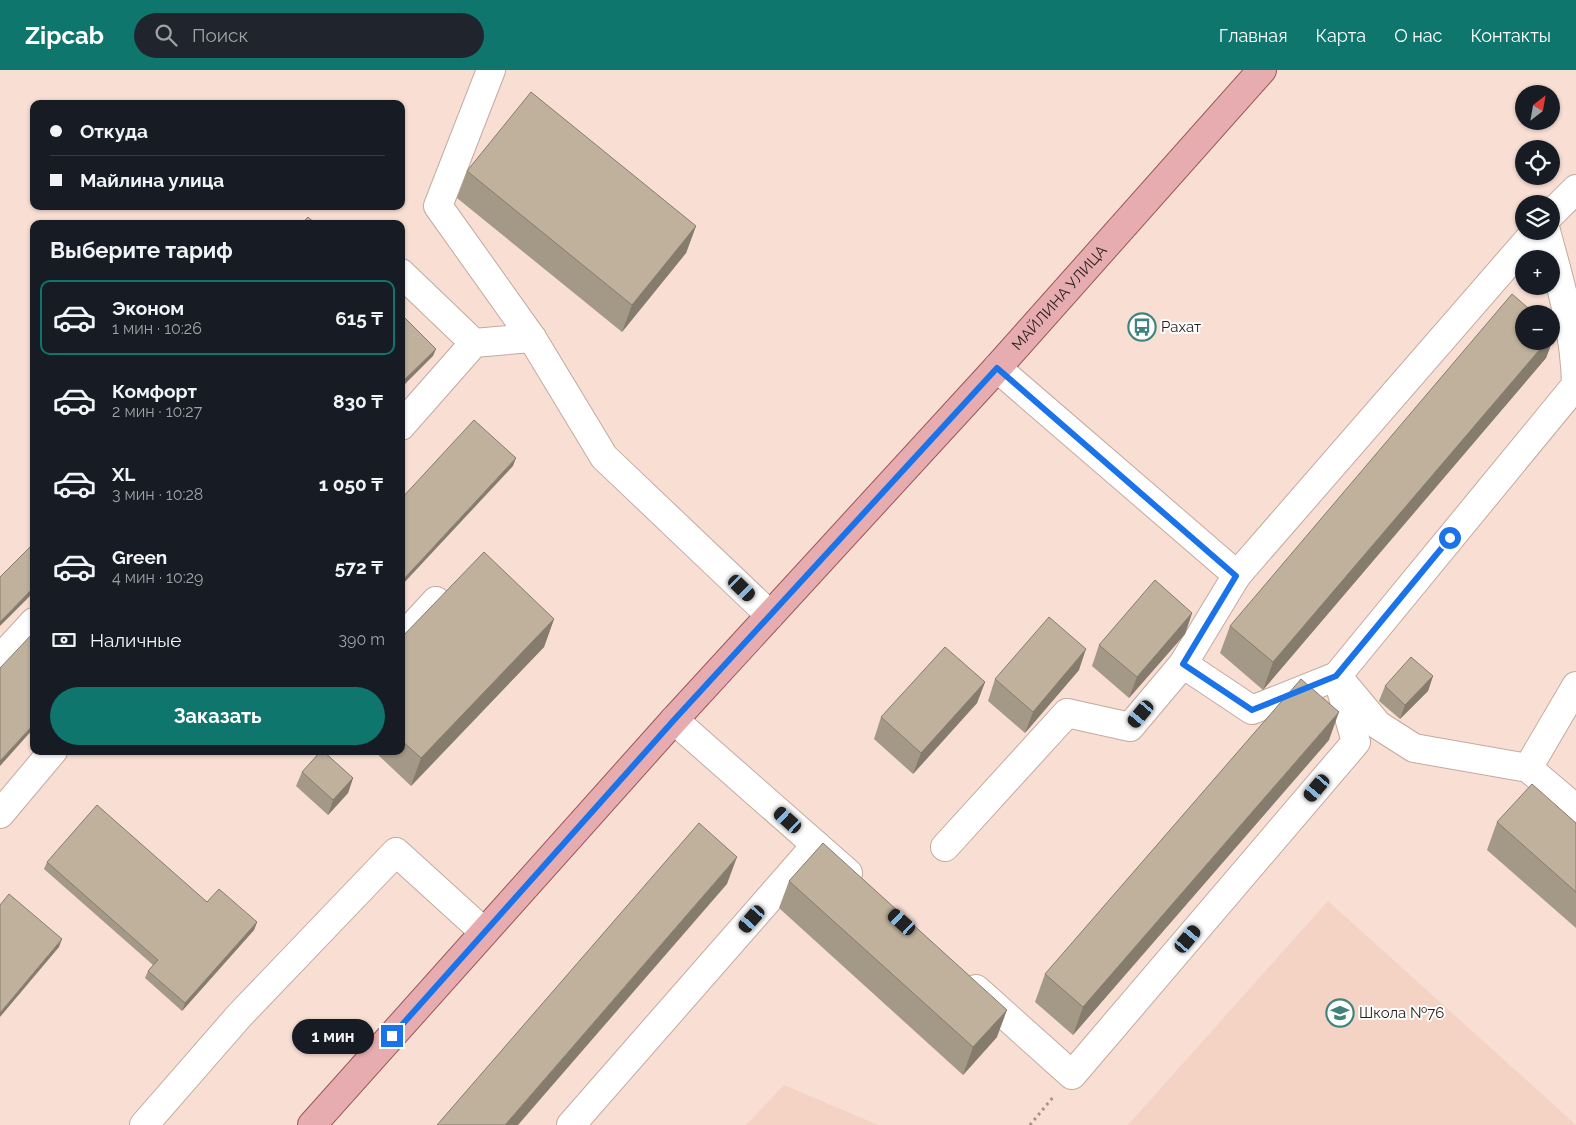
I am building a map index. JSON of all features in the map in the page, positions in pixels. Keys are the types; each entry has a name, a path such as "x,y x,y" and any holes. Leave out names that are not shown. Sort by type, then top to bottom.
{"main road":[{"name":"МАЙЛИНА УЛИЦА","path":"312,1125 674,720 997,368 1262,70"}],"lane":[{"path":"491,70 438,206 532,338 604,457 770,615"},
{"path":"1560,205 1576,189"},
{"path":"945,847 1067,713 1130,727 1183,664 1236,576 1528,240"},
{"path":"1183,664 1252,710 1336,676 1576,385 1576,359 1570,320 1548,240"},
{"path":"405,277 474,343"},
{"path":"405,421 474,343 532,338"},
{"path":"997,368 1236,576"},
{"path":"405,634 436,601"},
{"path":"0,659 30,626"},
{"path":"1336,676 1378,725 1414,748 1528,768 1576,809"},
{"path":"955,970 1072,1075 1356,742 1336,676"},
{"path":"1528,768 1576,686"},
{"path":"674,720 867,891"},
{"path":"0,814 50,755"},
{"path":"571,1125 816,845"},
{"path":"144,1125 239,1016 396,852 484,932"}],"path":[{"path":"1030,1125 1072,1075"}],"shaded area":[{"name":"Школа №76","path":"1328,901 1576,1125 1128,1125"},
{"path":"784,1085 878,1125 746,1125"}],"building":[{"path":"531,92 696,226 632,305 467,171"},
{"path":"1512,294 1525,305 1515,305 1515,350 1539,350 1273,662 1230,626"},
{"path":"405,318 436,349 405,379"},
{"path":"474,420 516,458 405,578 405,495"},
{"path":"30,547 30,591 0,622 0,577"},
{"path":"484,552 554,619 421,758 405,744 405,634"},
{"path":"1155,580 1192,613 1137,677 1099,645"},
{"path":"1049,617 1086,649 1033,712 995,679"},
{"path":"30,636 30,728 0,761 0,668"},
{"path":"945,647 985,682 921,753 881,717"},
{"path":"1411,657 1433,676 1405,705 1385,686"},
{"path":"1301,679 1339,712 1083,1007 1045,974"},
{"path":"317,755 327,755 353,778 333,800 302,772"},
{"path":"1532,784 1576,823 1576,892 1497,822"},
{"path":"97,805 207,902 219,889 257,922 185,1003 148,971 158,960 47,862"},
{"path":"699,823 737,857 505,1125 437,1125"},
{"path":"823,843 1007,1010 973,1047 789,881"},
{"path":"9,894 62,939 0,1013 0,905"}],"place":[{"name":"Рахат","path":"1142,327"},
{"name":"Школа №76","path":"1340,1013"}],"route":[{"path":"392,1036 674,720 997,368 1236,576 1183,664 1252,710 1336,676 1450,538"}]}
